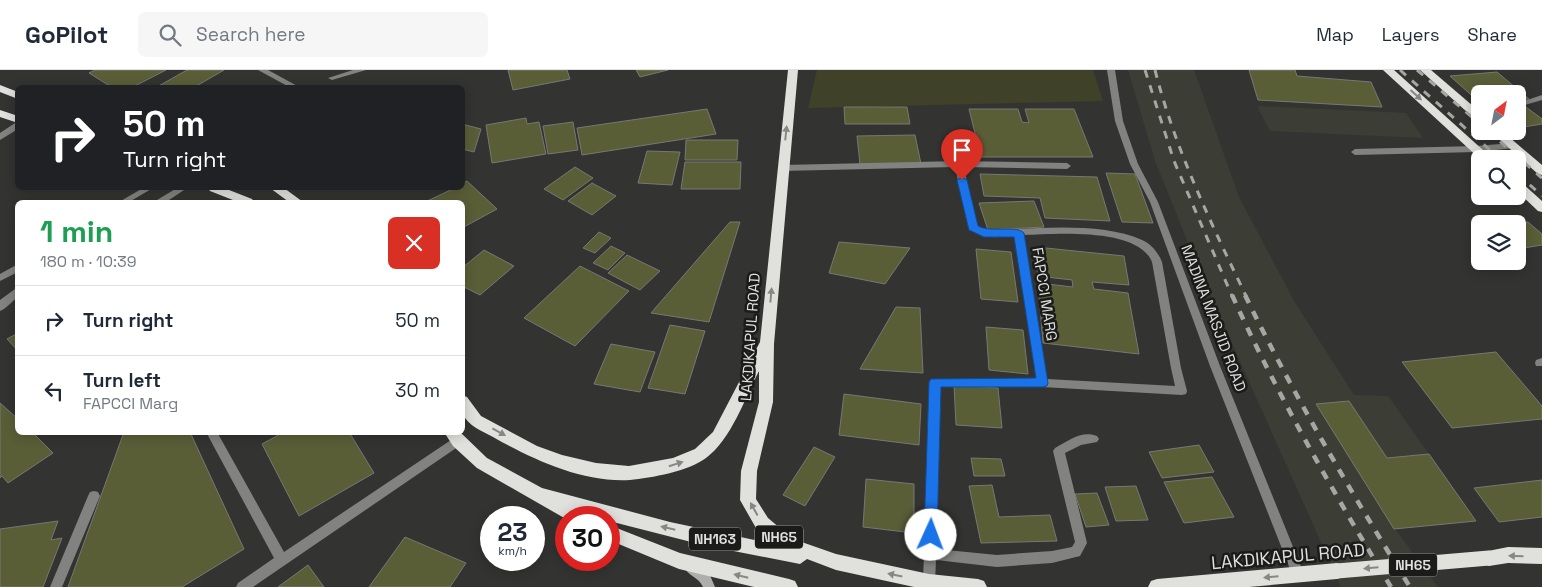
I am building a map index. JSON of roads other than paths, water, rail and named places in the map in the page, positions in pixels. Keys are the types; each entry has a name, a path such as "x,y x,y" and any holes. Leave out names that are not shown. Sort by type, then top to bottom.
{"highway":[{"name":"LAKDIKAPUL ROAD","path":"793,70 766,344 766,402 749,471 748,500 762,523 788,546 836,562 929,582 978,587"},
{"path":"1388,70 1476,149"},
{"path":"1425,70 1471,107"},
{"path":"0,88 15,95"},
{"path":"0,102 15,95"},
{"path":"0,113 15,119"},
{"path":"1505,140 1542,171"},
{"path":"219,190 243,200"},
{"path":"279,190 294,200"},
{"path":"1526,193 1542,208"},
{"path":"465,405 476,420 532,451 562,462 596,470 629,474 665,467 700,454 718,437 766,344"},
{"name":"NH163","path":"454,437 482,463 561,506"},
{"name":"NH163","path":"543,495 595,511 756,549 836,562"},
{"name":"NH163","path":"620,536 679,560 789,587"},
{"name":"LAKDIKAPUL ROAD","path":"1157,587 1508,555 1542,556"}],"main road":[{"path":"679,560 704,577 710,587"}],"street":[{"path":"262,70 292,85"},
{"path":"333,74 362,70"},
{"name":"MADINA MASJID ROAD","path":"1111,70 1120,121 1134,164 1154,202 1215,366 1298,574"},
{"path":"1526,102 1542,97"},
{"path":"0,137 15,127"},
{"path":"1356,152 1476,149 1512,146"},
{"path":"959,164 960,161 966,158 1056,160"},
{"path":"782,168 959,164 1067,166"},
{"name":"FAPCCI MARG","path":"959,164 973,228 984,234 1019,233 1042,383"},
{"path":"127,200 144,190"},
{"path":"163,200 180,190"},
{"path":"929,582 935,382 1042,383 1182,391 1176,368 1157,262 1148,248 1113,234 1075,231 1019,233"},
{"path":"0,278 15,269"},
{"path":"0,307 15,294"},
{"path":"213,435 282,561"},
{"path":"242,587 282,561 454,437"},
{"path":"930,554 997,561 1052,557 1076,552 1081,543 1059,451 1080,440 1093,439"},
{"path":"56,587 94,496"}],"railway":[{"path":"1145,70 1174,161 1232,296"},
{"path":"1155,70 1183,157 1246,296"},
{"path":"1400,70 1490,150"},
{"path":"1417,70 1471,116"},
{"path":"1498,140 1542,178"},
{"path":"1526,181 1542,196"},
{"path":"1232,295 1268,370 1307,443 1391,587"},
{"path":"1245,295 1283,370 1324,443 1410,587"}]}
